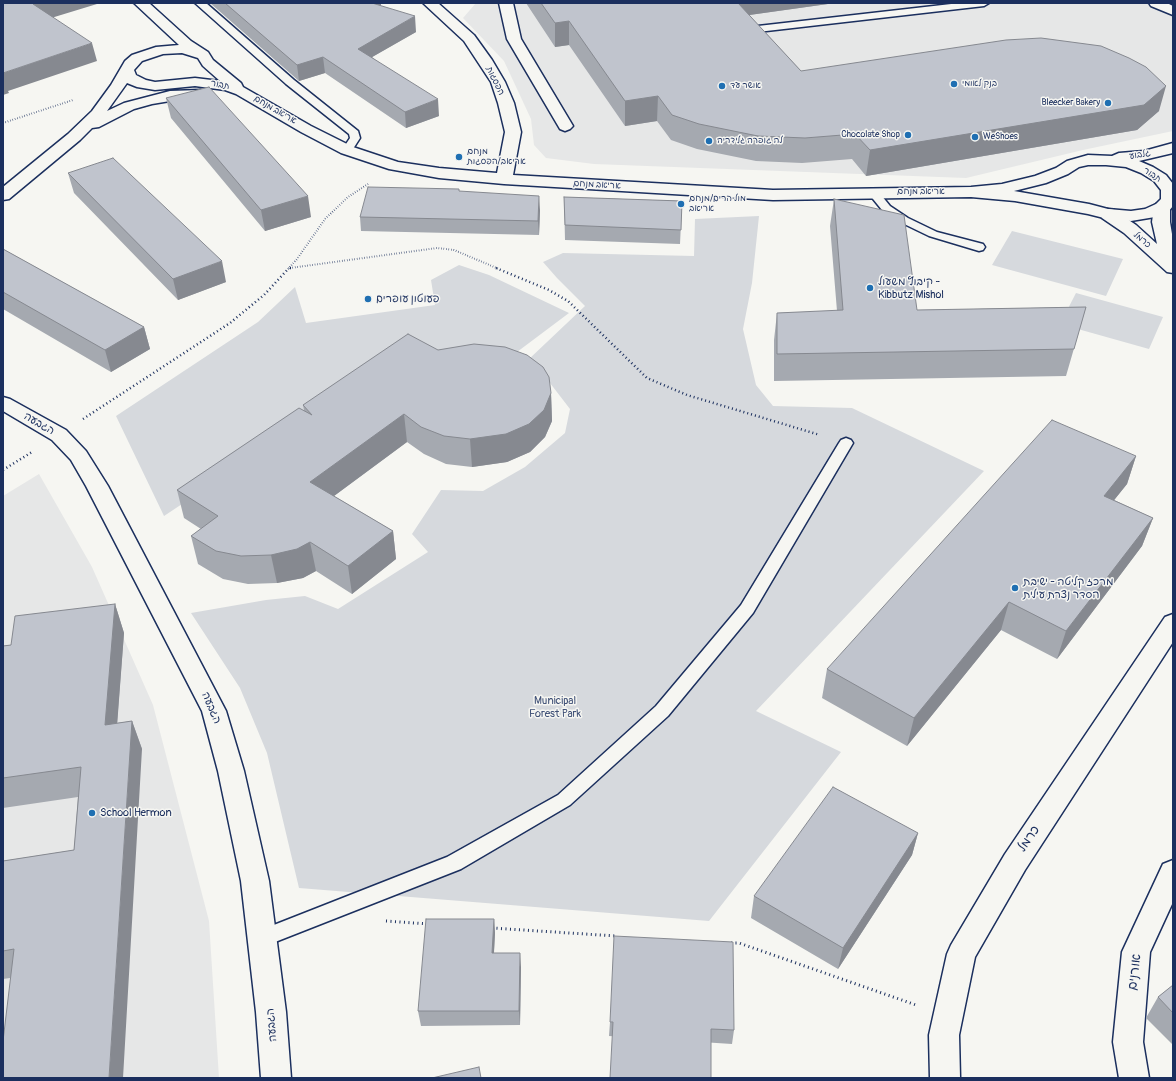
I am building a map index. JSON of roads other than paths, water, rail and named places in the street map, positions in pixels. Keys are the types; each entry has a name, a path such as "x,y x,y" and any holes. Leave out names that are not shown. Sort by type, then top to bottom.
{"street":[{"name":"תבור","path":"96,114 118,86 130,64 150,47 155,27 146,9 141,3"},
{"name":"תבור","path":"141,3 186,44 242,91"},
{"name":"הפסגות","path":"430,3 469,38 485,60 498,82 506,103 513,132 504,179"},
{"path":"506,3 514,39 565,126"},
{"path":"1156,3 1173,11"},
{"path":"3,195 80,131 96,114 136,93 148,89 189,81 200,76 206,70 204,59 182,49 161,50 137,58"},
{"path":"127,71 129,77 142,84 174,84"},
{"name":"תבור","path":"174,84 195,82 214,83 242,91"},
{"name":"אריאב מנחם","path":"242,91 347,150 395,166 439,173 504,179 773,195 873,192 971,192"},
{"path":"80,131 129,106 170,96 191,94 229,99 302,126"},
{"name":"גלבוע","path":"1106,160 1145,156 1173,148"},
{"name":"תבור","path":"971,192 1002,189 1040,180 1062,171 1073,164 1088,160 1106,160 1129,163 1147,170 1160,178 1170,190 1168,202"},
{"path":"1062,171 1058,182 1063,192 1073,201 1089,209"},
{"path":"971,192 1015,196 1089,209 1108,214 1131,216 1149,213 1168,202"},
{"name":"כרמל","path":"1168,202 1161,222 1165,243 1173,258"},
{"name":"כרמל","path":"1108,214 1130,229 1173,268"},
{"name":"הגבעה","path":"3,403 59,435 79,456 97,486 214,711 231,771 255,881 271,1012 276,1078"},
{"name":"כרמל","path":"945,1078 944,1035 961,954 1014,862 1173,623"},
{"name":"אורנים","path":"1134,1078 1128,1042 1136,952 1173,872"}],"lane":[{"path":"200,3 290,82 354,133 355,138 347,150"},
{"path":"749,30 984,3"},
{"path":"873,192 886,208 904,220 933,234 979,247"},
{"path":"262,938 454,863 564,800 662,711 747,609 846,443"}],"place":[{"name":"בנק לאומי","path":"954,84"},
{"name":"אושר עד","path":"722,86"},
{"name":"Bleecker Bakery","path":"1108,103"},
{"name":"Chocolate Shop","path":"908,135"},
{"name":"WeShoes","path":"975,137"},
{"name":"לה גופרה גלידריה","path":"709,141"},
{"name":"מנחם אריאב/הפסגות","path":"459,157"},
{"name":"מול הרים/מנחם אריאב","path":"681,204"},
{"name":"קיבוץ משעול - Kibbutz Mishol","path":"870,288"},
{"name":"פעוטון עופרים","path":"368,299"},
{"name":"מרכז קליטה - ישיבת הסדר נצרת עילית","path":"1015,588"},
{"name":"School Hermon","path":"92,813"}],"park label":[{"name":"Municipal Forest Park","path":"555,707"}]}
